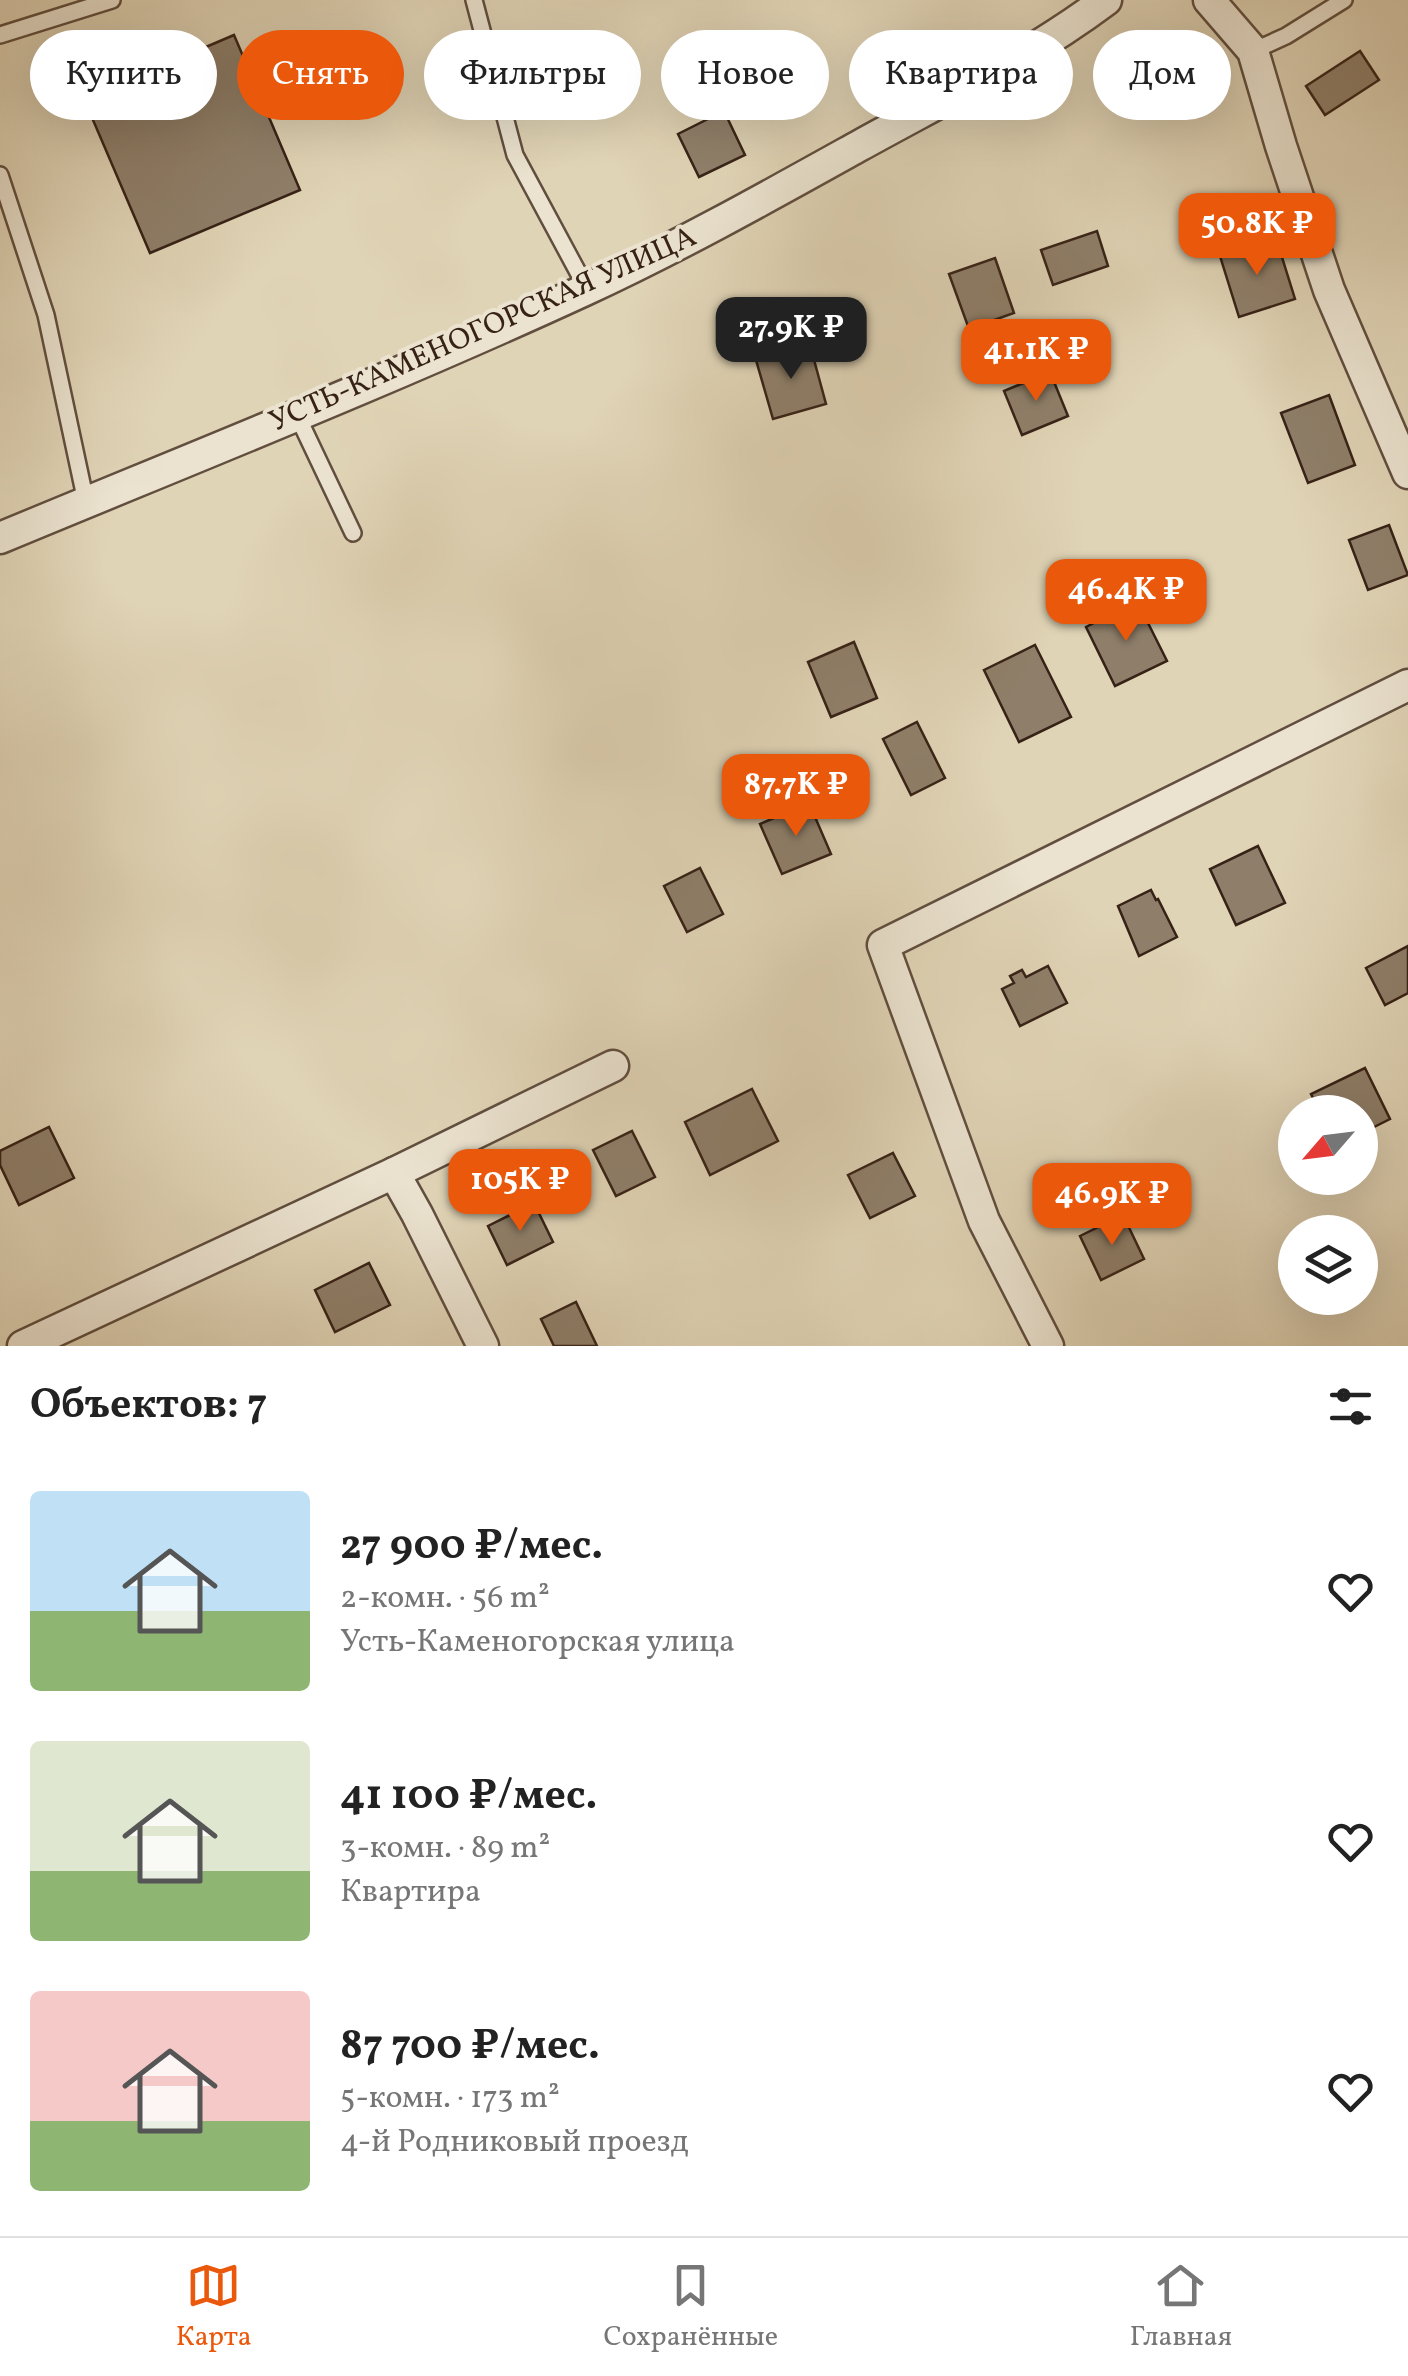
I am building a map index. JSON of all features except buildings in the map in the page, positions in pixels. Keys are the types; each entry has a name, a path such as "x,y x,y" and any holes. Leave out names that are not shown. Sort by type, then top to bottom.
{"street":[{"name":"УСТЬ-КАМЕНОГОРСКАЯ УЛИЦА","path":"0,538 297,416 587,289 773,194 962,89 1106,0"},
{"path":"1209,0 1253,52 1329,290 1408,473"},
{"path":"1048,1346 984,1221 883,944 1408,685"},
{"path":"23,1346 394,1174 613,1066"},
{"path":"394,1174 483,1346"}],"lane":[{"path":"0,34 112,0"},
{"path":"474,0 515,155 587,289"},
{"path":"1253,52 1344,0"},
{"path":"0,175 46,316 86,502"},
{"path":"297,416 353,533"}]}
